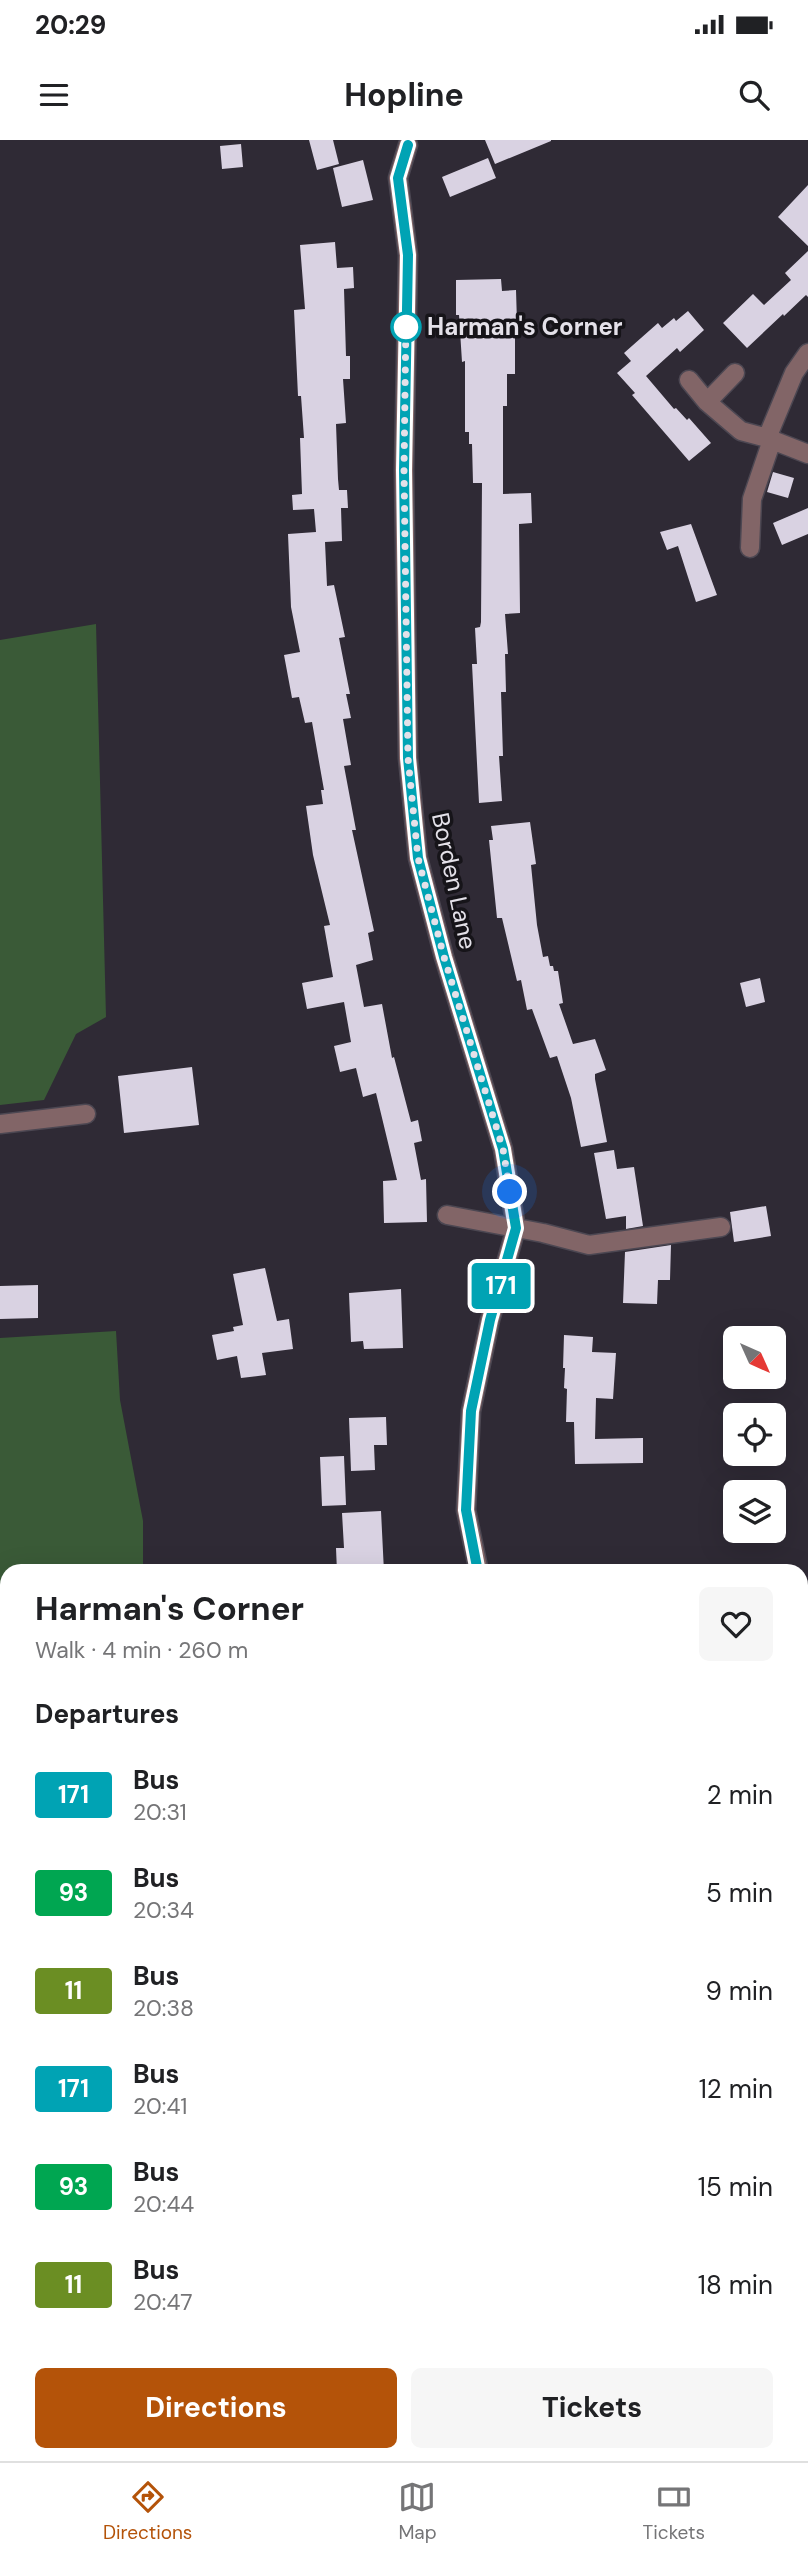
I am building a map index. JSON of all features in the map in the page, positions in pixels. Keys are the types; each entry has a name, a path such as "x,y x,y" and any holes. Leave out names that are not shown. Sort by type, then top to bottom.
{"street":[{"name":"Borden Lane","path":"408,142 398,178 408,255 404,470 408,758 418,858 455,995 503,1149 516,1228 490,1320 471,1411 466,1510 476,1564"},
{"path":"750,548 752,499 769,439 794,373 808,354"},
{"path":"707,402 735,373"},
{"path":"689,380 707,402 741,431 808,454"},
{"path":"0,1124 86,1114"},
{"path":"447,1215 589,1245 721,1227"}],"green space":[{"path":"96,624 106,1017 76,1034 44,1100 0,1105 0,640"},
{"path":"116,1331 120,1400 143,1521 143,1564 0,1564 0,1338"}],"building":[{"path":"309,140 333,140 339,164 317,170"},
{"path":"485,140 551,140 551,141 495,164"},
{"path":"241,144 243,167 222,169 220,146"},
{"path":"488,158 496,178 450,197 442,177"},
{"path":"363,160 373,200 342,207 333,168"},
{"path":"808,185 808,246 778,217"},
{"path":"335,242 337,268 353,267 354,288 344,289 346,356 350,356 350,379 343,379 346,423 336,424 339,490 347,490 348,508 341,508 342,541 325,542 327,586 334,585 345,637 339,638 350,694 346,694 351,718 343,719 351,765 344,766 356,830 352,830 374,931 368,933 373,960 356,965 364,1007 382,1004 392,1058 394,1057 411,1122 418,1120 422,1141 414,1143 421,1180 426,1179 427,1222 384,1223 383,1181 397,1180 376,1093 363,1097 356,1068 340,1072 334,1046 351,1042 344,1002 307,1009 302,983 333,977 324,926 330,925 313,855 306,806 323,804 321,790 324,790 312,722 305,723 299,697 292,698 284,655 300,652 291,607 288,534 316,532 314,509 293,510 292,495 302,494 300,438 304,438 301,396 298,396 294,310 305,309 300,245"},
{"path":"808,251 808,297 806,295 784,316 783,314 747,348 723,323 753,294 764,305 791,280 785,273"},
{"path":"501,279 502,291 516,290 517,323 515,374 507,374 507,406 503,406 503,494 531,493 532,523 519,524 520,613 505,614 508,654 505,654 506,692 501,692 503,756 499,756 502,801 479,803 472,664 477,664 475,628 480,627 481,622 482,483 473,483 472,444 469,444 469,432 465,432 465,361 462,362 459,315 456,315 456,280"},
{"path":"688,311 704,330 680,352 677,348 646,376 674,409 687,420 689,418 711,443 689,461 632,395 635,393 617,373 631,361 624,353 658,323 662,328"},
{"path":"773,472 794,478 788,498 767,492"},
{"path":"808,508 808,534 782,545 773,523"},
{"path":"691,524 717,595 696,602 678,546 667,550 660,532"},
{"path":"530,822 536,864 531,865 543,957 548,956 550,966 553,966 554,971 558,971 563,1003 559,1004 573,1044 595,1039 606,1070 595,1074 595,1079 607,1142 581,1147 571,1098 557,1056 550,1058 532,1009 527,1010 502,918 497,918 489,840 493,840 491,826"},
{"path":"760,978 765,1002 746,1007 740,983"},
{"path":"192,1067 199,1125 124,1133 118,1076"},
{"path":"614,1150 617,1169 634,1167 643,1226 626,1229 626,1216 606,1219 594,1153"},
{"path":"766,1206 771,1236 734,1242 730,1212"},
{"path":"671,1245 670,1280 658,1280 657,1304 623,1303 625,1252"},
{"path":"265,1268 277,1321 289,1319 293,1349 262,1353 266,1375 241,1378 237,1356 217,1360 212,1335 234,1331 233,1327 243,1325 233,1274"},
{"path":"38,1285 38,1318 0,1319 0,1286"},
{"path":"401,1289 403,1348 364,1349 363,1341 351,1342 349,1293"},
{"path":"564,1335 593,1337 592,1352 616,1353 613,1399 596,1398 595,1439 643,1438 643,1463 575,1464 574,1422 566,1422"},
{"path":"386,1417 387,1445 374,1445 375,1470 351,1471 349,1418"},
{"path":"344,1456 346,1505 322,1506 320,1457"},
{"path":"381,1511 384,1564 337,1564 336,1548 344,1548 342,1513"}],"bus line":[{"name":"171","path":"408,145 398,178 408,255 404,470 408,758 418,858 477,1070 503,1149 516,1228 490,1320 471,1411 466,1510 476,1564"}],"place":[{"name":"Harman's Corner","path":"406,327"}],"route":[{"path":"406,327 406,317 404,470 408,758 418,858 477,1070 503,1149 510,1192"}]}
